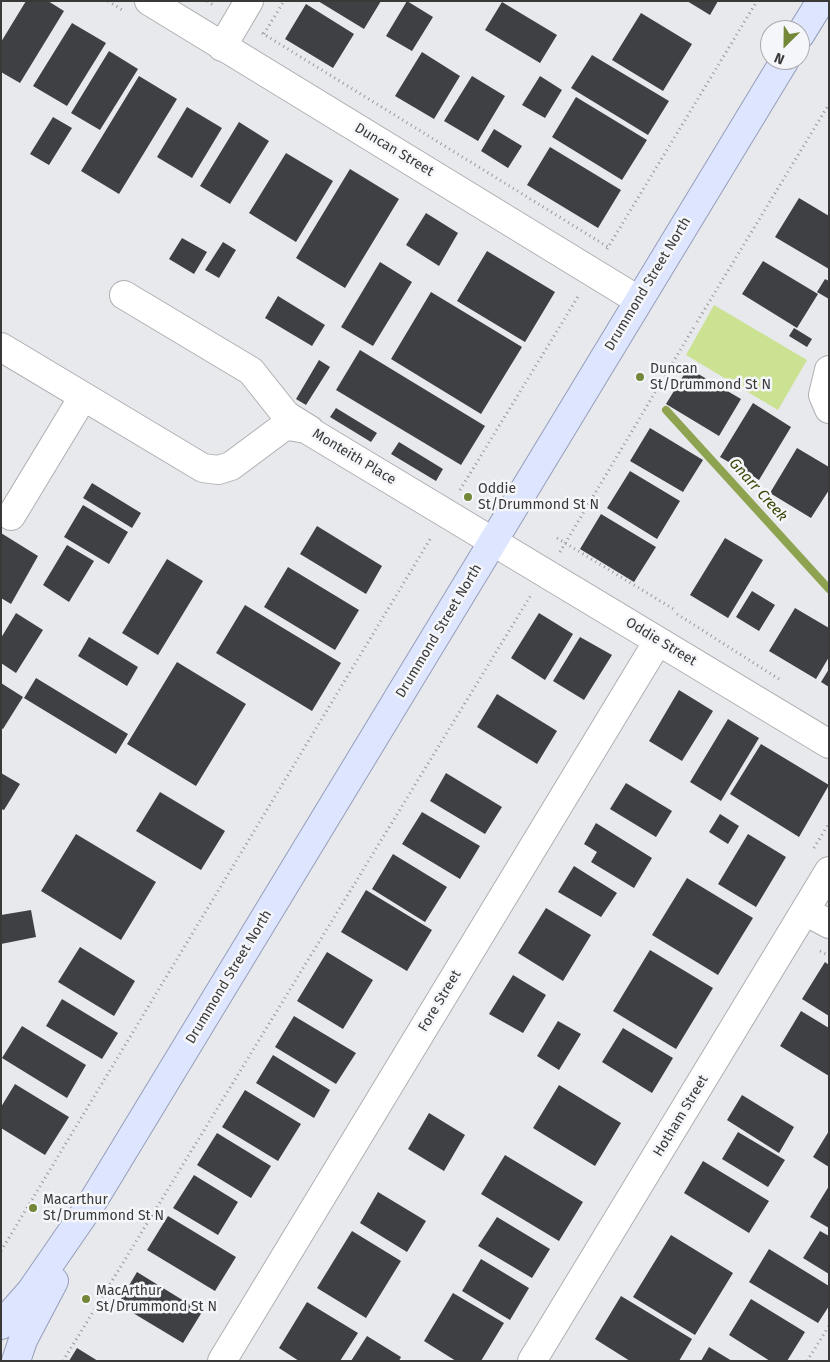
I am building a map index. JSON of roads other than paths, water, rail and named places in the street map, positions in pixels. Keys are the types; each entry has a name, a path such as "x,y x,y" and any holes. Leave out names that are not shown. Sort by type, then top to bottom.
{"main road":[{"path":"809,20 821,1"},
{"name":"Drummond Street North","path":"1,1325 31,1291 93,1201 779,70"},
{"name":"Drummond Street North","path":"16,1361 24,1340 93,1201"}],"street":[{"name":"Duncan Street","path":"150,1 594,271 638,300"},
{"path":"222,46 249,1"},
{"path":"124,295 251,371 286,415 314,432"},
{"name":"Monteith Place","path":"1,347 198,465 211,469 227,468 285,427 302,427 314,432 446,513 494,540"},
{"path":"11,516 84,397"},
{"name":"Oddie Street","path":"494,540 829,744"},
{"name":"Fore Street","path":"222,1361 658,640"},
{"name":"Hotham Street","path":"532,1361 829,871"},
{"path":"805,911 829,924"}],"waterway":[{"name":"Gnarr Creek","path":"666,410 829,589"}],"place":[{"name":"Duncan St/Drummond St N","path":"640,377"},
{"name":"Oddie St/Drummond St N","path":"468,497"},
{"name":"Macarthur St/Drummond St N","path":"33,1208"},
{"name":"MacArthur St/Drummond St N","path":"86,1299"}]}
